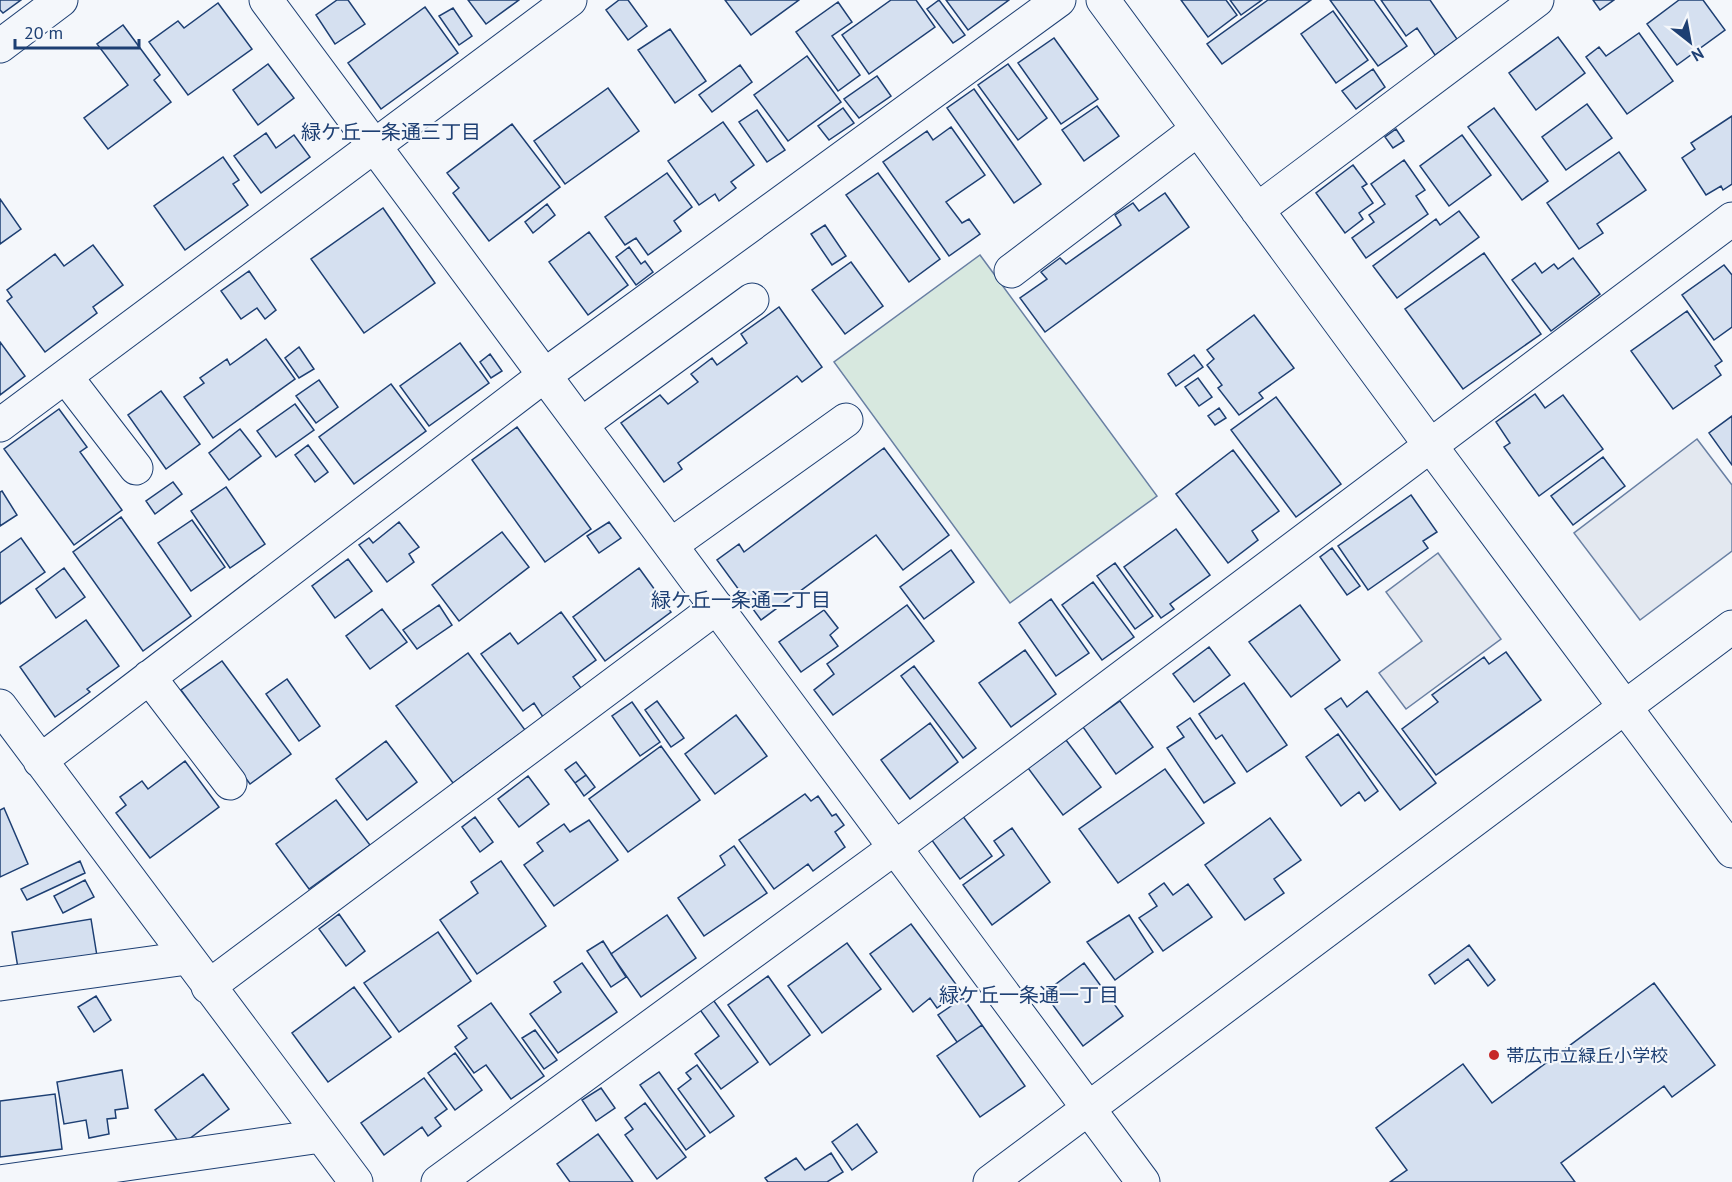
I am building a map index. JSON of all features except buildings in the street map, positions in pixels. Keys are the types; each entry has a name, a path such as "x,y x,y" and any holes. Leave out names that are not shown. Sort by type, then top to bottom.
{"street":[{"path":"0,46 61,0"},
{"path":"266,0 1143,1182"},
{"path":"0,425 570,0"},
{"path":"40,760 545,375 1059,0"},
{"path":"1103,0 1732,851"},
{"path":"1257,210 1537,0"},
{"path":"1011,271 1198,129"},
{"path":"438,1182 896,847 1732,219"},
{"path":"582,424 752,300"},
{"path":"66,376 136,468"},
{"path":"671,544 846,420"},
{"path":"208,987 717,607"},
{"path":"990,1182 1732,627"},
{"path":"149,677 230,783"},
{"path":"0,706 356,1182"},
{"path":"0,984 187,958"},
{"path":"0,1182 321,1136"}],"shaded area":[{"path":"980,255 1157,496 1010,603 834,362"},
{"path":"1697,439 1732,485 1732,551 1640,620 1574,533"},
{"path":"1438,553 1501,639 1406,709 1379,673 1422,641 1386,592"}],"place":[{"name":"帯広市立緑丘小学校","path":"1494,1055"}],"district":[{"name":"緑ケ丘一条通三丁目","path":"391,132"},
{"name":"緑ケ丘一条通二丁目","path":"741,600"},
{"name":"緑ケ丘一条通一丁目","path":"1029,995"}]}
